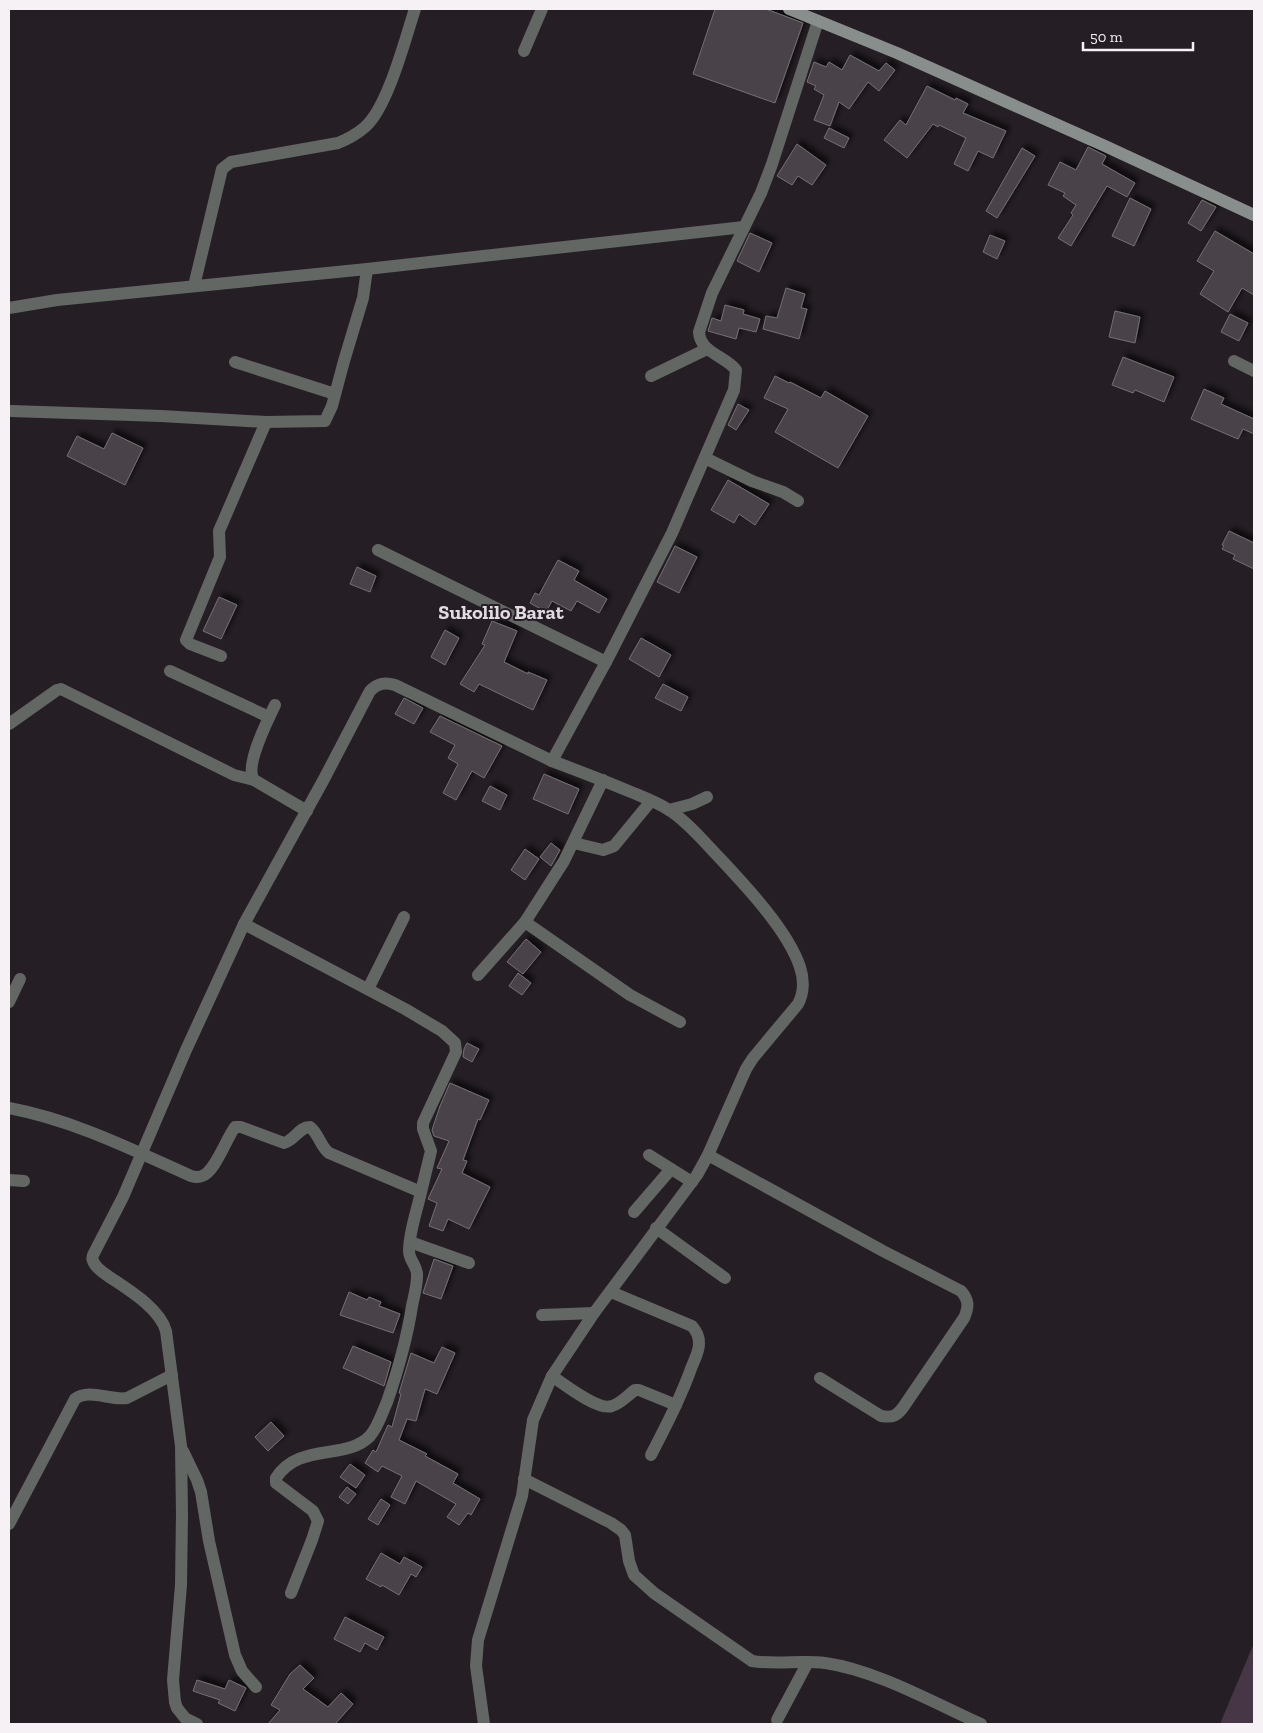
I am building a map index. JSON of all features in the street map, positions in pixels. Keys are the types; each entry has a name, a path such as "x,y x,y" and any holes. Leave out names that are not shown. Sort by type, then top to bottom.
{"main road":[{"path":"789,9 897,53 1254,215"}],"street":[{"path":"194,286 224,166 231,162 338,143 352,137 367,126 382,102 415,9"},
{"path":"524,51 542,9"},
{"path":"552,761 606,662 672,533 734,390 737,374 732,365 707,349 699,337 699,332 712,293 729,262 761,193 818,21"},
{"path":"9,308 58,300 367,269 744,227"},
{"path":"11,411 266,422 325,421 332,406 362,298 367,269"},
{"path":"651,376 707,349"},
{"path":"1234,361 1254,371"},
{"path":"236,362 335,394"},
{"path":"221,656 190,644 186,640 220,557 219,531 266,422"},
{"path":"705,458 752,481 778,490 798,501"},
{"path":"378,550 606,662"},
{"path":"170,671 270,717"},
{"path":"197,1724 185,1718 177,1708 173,1680 181,1585 181,1446 166,1331 161,1320 130,1291 96,1266 92,1260 94,1252 123,1197 186,1050 244,924 370,691 383,683 395,685 552,761 603,780 669,810 704,842 761,905 787,940 799,964 803,982 802,995 798,1004 753,1058 743,1074 708,1155 692,1182 594,1313 552,1376 531,1428 522,1496 478,1640 476,1666 484,1724"},
{"path":"9,724 61,689 234,775 254,780 306,811"},
{"path":"254,780 251,775 254,756 275,704"},
{"path":"478,975 524,922 574,844 603,780"},
{"path":"669,810 692,804 707,797"},
{"path":"574,844 603,850 614,846 651,801"},
{"path":"368,989 404,917"},
{"path":"524,922 630,995 680,1022"},
{"path":"244,924 368,989 442,1031 456,1046 456,1052 423,1122 423,1129 431,1151 410,1242 409,1258 417,1273 410,1320 396,1375 382,1414 372,1434 357,1446 313,1454 298,1459 291,1462 276,1478 276,1483 313,1511 318,1520 291,1592"},
{"path":"9,1002 20,979"},
{"path":"9,1108 69,1124 141,1152 190,1176 202,1177 212,1168 235,1127 242,1127 284,1143 292,1140 304,1127 308,1126 312,1128 329,1153 421,1192"},
{"path":"648,1154 692,1182"},
{"path":"708,1155 960,1291 967,1299 968,1307 964,1318 904,1406 895,1416 881,1416 820,1378"},
{"path":"634,1212 671,1169"},
{"path":"9,1180 24,1181"},
{"path":"656,1228 725,1278"},
{"path":"410,1242 470,1263"},
{"path":"611,1292 692,1326 697,1332 699,1346 676,1405 651,1455"},
{"path":"542,1315 594,1313"},
{"path":"9,1524 76,1399 86,1394 120,1399 127,1398 172,1375"},
{"path":"552,1376 584,1398 604,1406 614,1406 636,1390 676,1405"},
{"path":"181,1446 201,1492 209,1541 236,1655 242,1670 256,1687"},
{"path":"524,1479 611,1523 621,1530 626,1538 629,1561 634,1575 654,1593 752,1661 824,1663 845,1667 874,1676 981,1724"},
{"path":"777,1720 808,1662"}],"shaded area":[{"path":"1254,1643 1254,1724 1220,1724"}],"building":[{"path":"715,9 766,9 803,23 775,103 693,74"},
{"path":"850,55 879,71 886,63 895,70 879,91 868,82 849,109 839,102 830,126 814,120 824,95 814,89 816,86 807,82 814,62 826,67 829,62 842,70"},
{"path":"927,86 955,100 956,98 968,104 963,113 1006,131 993,158 978,151 968,171 954,164 966,138 933,124 907,158 884,140 900,120 906,125"},
{"path":"829,128 849,138 844,148 824,138"},
{"path":"797,144 826,165 812,185 798,176 792,185 777,176"},
{"path":"1088,147 1106,156 1102,164 1135,183 1127,197 1107,186 1071,246 1058,238 1073,215 1071,213 1076,205 1063,196 1065,193 1048,185 1060,162 1076,170"},
{"path":"1022,148 1035,156 997,218 986,211"},
{"path":"1130,198 1151,209 1134,246 1112,236"},
{"path":"1202,200 1216,207 1201,231 1188,223"},
{"path":"1215,231 1254,254 1254,295 1242,288 1228,312 1200,294 1214,271 1197,261"},
{"path":"750,233 772,243 759,272 737,261"},
{"path":"990,235 1005,241 997,259 983,252"},
{"path":"786,288 805,294 801,308 807,309 799,339 763,329 766,316 777,318"},
{"path":"725,305 744,310 743,314 760,319 756,332 739,328 736,339 708,331 712,318 721,321"},
{"path":"1115,311 1140,317 1135,343 1109,337"},
{"path":"1230,314 1248,323 1239,341 1221,332"},
{"path":"1123,357 1174,377 1164,402 1135,390 1133,393 1112,385"},
{"path":"775,376 821,398 825,391 868,416 838,468 775,432 788,409 764,398"},
{"path":"1204,389 1224,398 1221,404 1254,419 1254,434 1243,429 1238,439 1191,419"},
{"path":"738,404 749,410 736,430 728,425"},
{"path":"112,433 143,448 125,485 67,456 77,436 104,449"},
{"path":"728,480 769,504 755,525 739,514 734,523 711,510"},
{"path":"1229,531 1254,543 1254,569 1233,559 1235,555 1222,549"},
{"path":"675,546 697,557 679,593 657,582"},
{"path":"558,560 579,571 574,580 607,599 599,613 577,601 571,611 552,601 546,612 530,603 535,593 539,595"},
{"path":"357,567 376,576 370,592 350,584"},
{"path":"219,597 237,605 221,639 203,631"},
{"path":"492,621 517,631 504,662 528,674 528,672 547,680 533,710 479,684 474,692 460,684 485,645 482,644"},
{"path":"445,630 459,638 445,665 431,657"},
{"path":"641,638 671,655 659,677 629,659"},
{"path":"663,684 688,697 681,711 655,698"},
{"path":"404,698 423,708 414,724 395,714"},
{"path":"440,716 502,746 484,778 472,771 456,800 443,793 458,764 448,758 455,745 430,732"},
{"path":"544,774 579,789 568,814 533,799"},
{"path":"490,786 507,795 500,810 482,801"},
{"path":"551,843 560,850 551,866 540,857"},
{"path":"525,849 539,859 525,880 511,870"},
{"path":"526,939 541,952 523,974 507,962"},
{"path":"518,973 531,983 522,995 509,986"},
{"path":"467,1043 479,1049 472,1062 463,1057"},
{"path":"450,1083 489,1100 480,1120 478,1119 463,1160 467,1161 462,1173 490,1187 469,1229 448,1219 443,1231 429,1226 437,1203 428,1199 442,1169 437,1168 449,1141 434,1136 432,1130"},
{"path":"434,1259 453,1266 441,1299 423,1293"},
{"path":"349,1292 367,1300 369,1297 381,1302 379,1306 400,1314 393,1333 340,1315"},
{"path":"353,1346 391,1362 384,1386 343,1368"},
{"path":"442,1347 455,1353 437,1394 425,1389 416,1421 407,1419 399,1440 427,1454 425,1456 458,1474 453,1483 480,1499 471,1515 468,1513 459,1525 447,1517 456,1504 416,1481 405,1504 391,1497 402,1476 382,1466 378,1472 365,1463 373,1450 376,1452 388,1425 392,1427 401,1394 399,1393 411,1353 434,1363"},
{"path":"271,1422 284,1436 268,1451 255,1437"},
{"path":"350,1464 365,1475 356,1488 340,1477"},
{"path":"347,1487 356,1494 348,1504 339,1497"},
{"path":"381,1499 390,1505 378,1525 368,1519"},
{"path":"381,1553 400,1564 404,1557 422,1567 416,1577 411,1574 399,1595 382,1585 381,1587 366,1579"},
{"path":"345,1617 384,1637 377,1650 365,1643 360,1652 334,1639"},
{"path":"300,1665 314,1678 303,1689 328,1707 341,1693 353,1704 335,1724 268,1724 280,1710 271,1705 290,1674"},
{"path":"197,1680 225,1689 229,1680 246,1688 235,1711 218,1703 220,1700 193,1691"}],"district":[{"name":"Sukolilo Barat","path":"501,612"}]}
